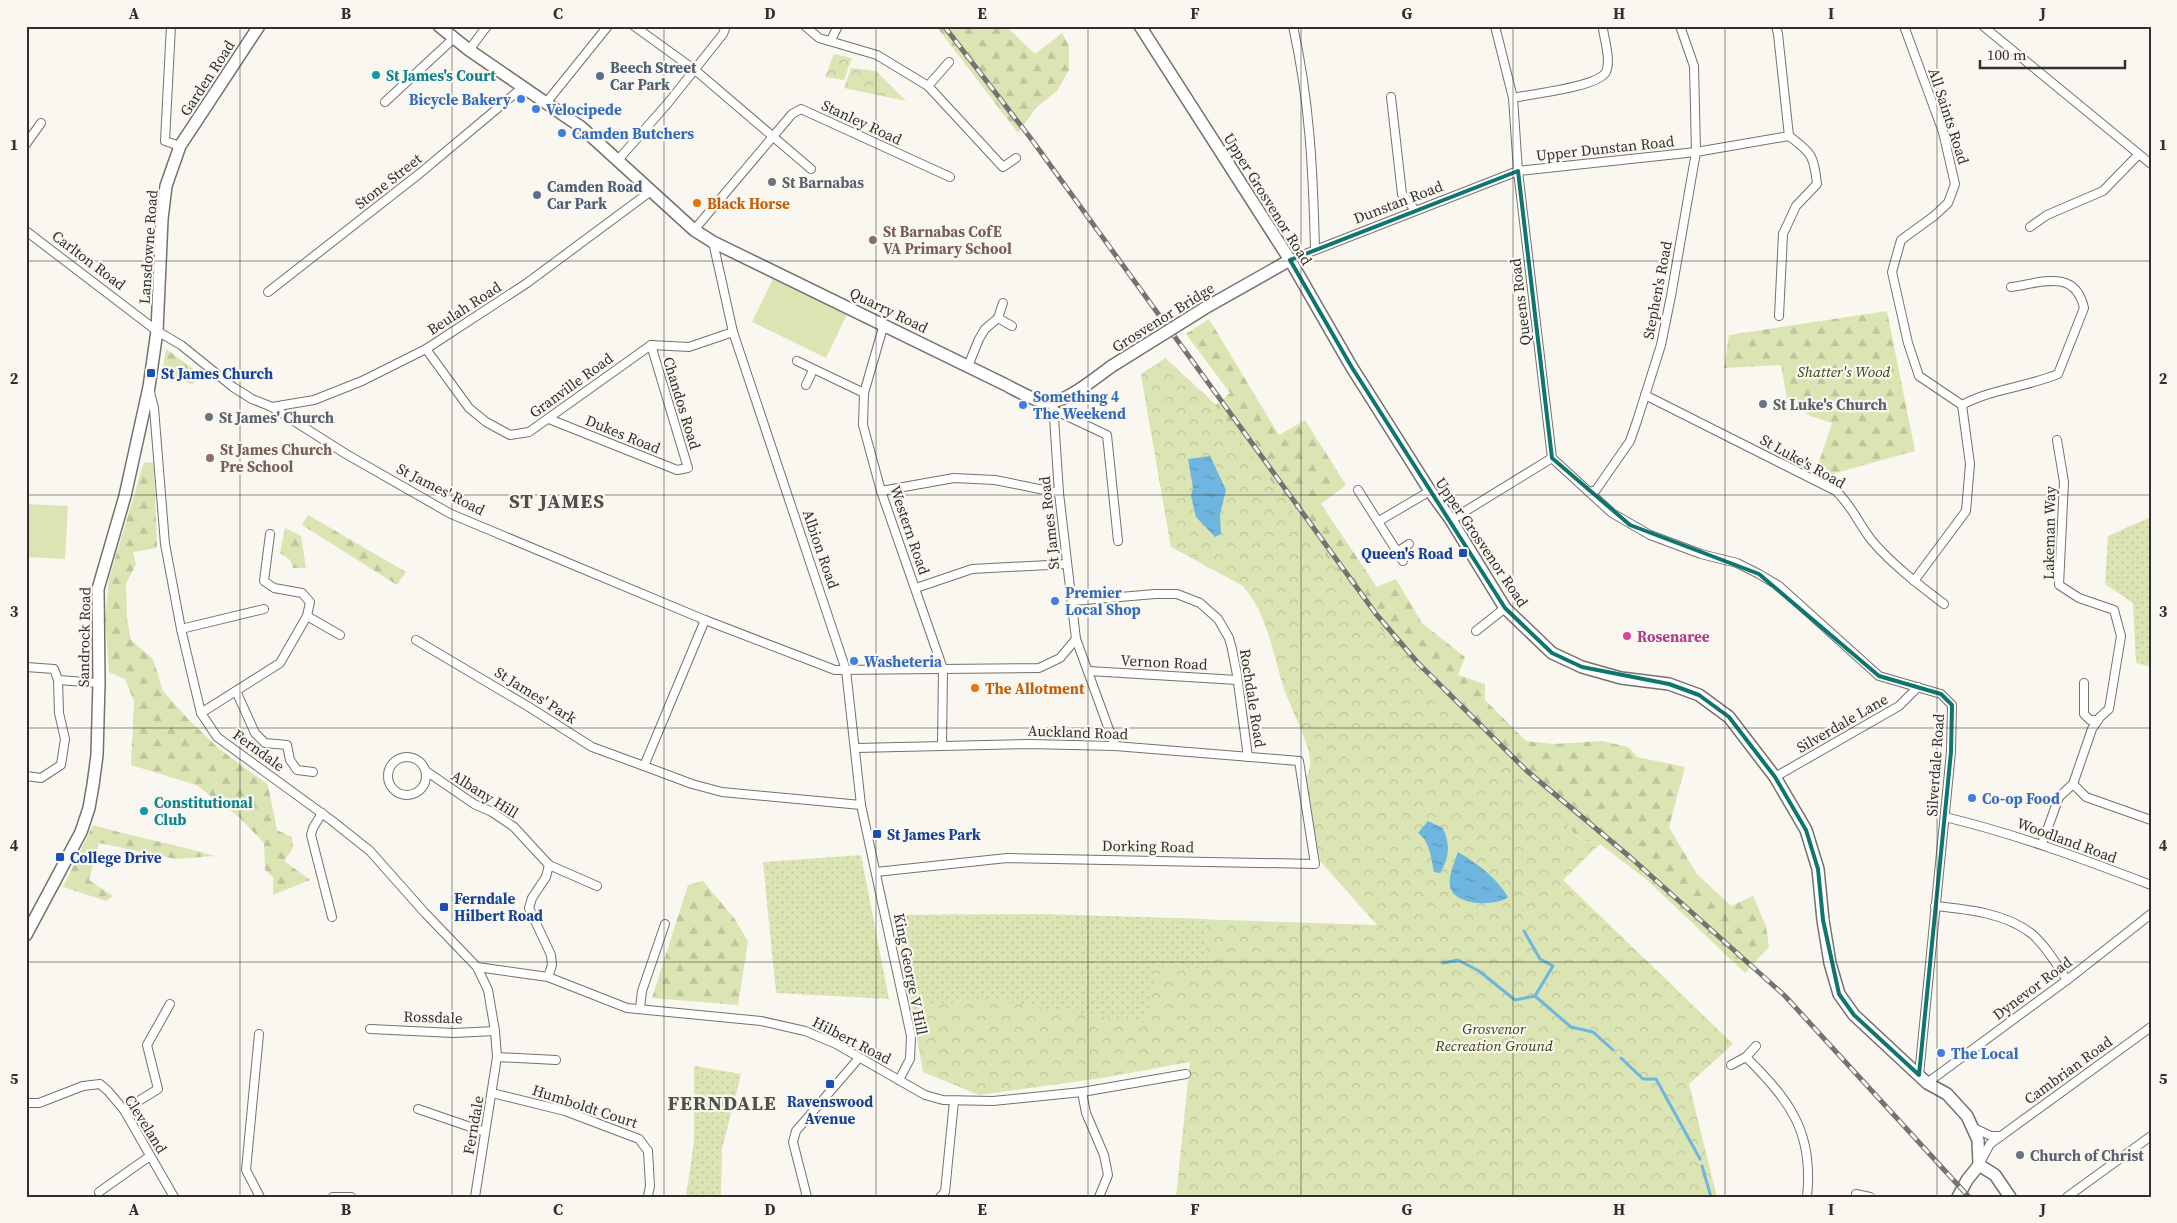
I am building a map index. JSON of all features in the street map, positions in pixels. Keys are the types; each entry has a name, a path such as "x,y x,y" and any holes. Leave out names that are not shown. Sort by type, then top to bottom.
{"street":[{"path":"171,26 165,141 180,146"},
{"name":"Garden Road","path":"180,146 259,26"},
{"name":"Quarry Road","path":"440,26 469,50 581,127 694,230 713,242 1054,406"},
{"path":"469,50 488,26"},
{"path":"546,103 608,26"},
{"path":"634,26 695,70 811,169"},
{"path":"618,160 695,70 723,34 726,26"},
{"path":"804,26 819,38 877,54 928,86 1003,167 1016,158"},
{"path":"831,40 838,26"},
{"name":"Upper Grosvenor Road","path":"1140,26 1290,260 1351,366 1430,491 1451,520 1505,608 1552,653 1582,667 1621,678 1669,684 1699,695 1729,717 1775,777 1806,830 1818,869 1830,963 1839,994 1854,1015 1923,1079 1948,1094 1967,1116 1978,1140 1979,1166"},
{"path":"1293,26 1303,72 1313,162 1315,249"},
{"name":"Queens Road","path":"1495,26 1513,98 1518,171 1552,458"},
{"name":"Stephen's Road","path":"1589,492 1596,490 1604,481 1630,441 1661,345 1671,296 1696,152 1694,66 1680,26"},
{"path":"1776,26 1789,136 1800,144 1814,160 1817,184 1796,206 1783,234 1779,316"},
{"name":"All Saints Road","path":"1904,26 1943,132 1955,184 1948,202 1934,216 1901,240 1892,272 1908,343 1919,376 1962,405"},
{"path":"1984,26 2151,164"},
{"path":"1513,98 1585,85 1601,78 1606,71 1607,53 1603,30"},
{"path":"385,102 454,38"},
{"path":"928,86 949,62"},
{"name":"Stone Street","path":"268,292 419,174 523,87"},
{"path":"1391,97 1402,194 1415,210"},
{"name":"Stanley Road","path":"694,230 792,114 801,109 950,178"},
{"path":"26,144 41,123"},
{"name":"Upper Dunstan Road","path":"1518,171 1696,152 1789,136"},
{"name":"Lansdowne Road","path":"157,331 162,219 166,186 180,146"},
{"path":"2030,227 2047,215 2093,198 2103,192 2138,155"},
{"name":"Dunstan Road","path":"1290,260 1518,171"},
{"name":"Beulah Road","path":"272,407 314,400 362,381 426,349 527,283 651,191"},
{"name":"Carlton Road","path":"26,231 157,331"},
{"name":"Albion Road","path":"713,242 733,332 846,670 861,804 876,872"},
{"name":"Grosvenor Bridge","path":"1054,406 1112,366 1205,308 1290,260"},
{"path":"1914,581 1966,511 1970,464 1962,405 1973,399 2042,381 2058,374 2084,308 2082,298 2070,284 2061,280 2011,287"},
{"path":"968,366 982,334 998,318 1003,303"},
{"path":"998,318 1012,326"},
{"name":"Western Road","path":"884,324 864,393 863,425 882,491 943,669 942,745"},
{"name":"Sandrock Road","path":"26,934 29,922 81,832 89,808 97,755 99,683 98,589 125,496 149,387 157,331"},
{"name":"St James' Road","path":"157,331 181,345 233,387 252,399 272,407 346,454 451,514 705,620 835,670 846,670"},
{"path":"651,345 689,348 733,332"},
{"name":"Granville Road","path":"426,349 469,408 486,422 510,435 529,432 651,345"},
{"name":"Chandos Road","path":"651,345 688,468"},
{"path":"797,361 864,393"},
{"path":"806,385 814,370"},
{"name":"Ferndale","path":"149,387 154,408 165,544 181,629 201,713 217,737 322,813 370,851 425,913 477,967 488,990 495,1030 497,1057 475,1197"},
{"name":"St Luke's Road","path":"1645,395 1836,491 1848,503 1872,541 1914,581 1944,604"},
{"path":"1054,406 1108,435 1118,541"},
{"name":"St James Road","path":"1054,406 1059,493 1076,639 1115,746"},
{"name":"Dukes Road","path":"549,419 677,470 688,468"},
{"name":"Lakeman Way","path":"2057,440 2064,482 2059,585 2078,598 2114,610 2121,636 2109,709 2098,720"},
{"path":"1451,520 1552,458 1589,492"},
{"path":"882,491 954,478 995,480 1059,493"},
{"path":"1358,490 1403,561"},
{"path":"1379,521 1430,491"},
{"name":"Silverdale Road","path":"1589,492 1612,514 1650,535 1701,554 1737,563 1759,574 1779,586 1879,676 1942,694 1952,705 1952,752 1935,906 1923,1079"},
{"path":"201,713 280,663 307,616 310,602 302,593 274,588 264,581 270,534"},
{"path":"1397,552 1409,544"},
{"path":"916,588 972,570 1067,564"},
{"name":"Rochdale Road","path":"1073,601 1166,593 1190,598 1218,619 1230,643 1238,680 1248,757"},
{"path":"1476,631 1505,608"},
{"path":"181,629 264,609"},
{"path":"307,616 340,635"},
{"path":"644,766 705,620"},
{"path":"846,670 1040,668 1060,658 1076,639"},
{"name":"St James' Park","path":"416,640 529,706 592,747 722,792 861,804"},
{"path":"26,667 54,669 58,680 59,713 65,739 61,765 42,778 26,776"},
{"name":"Vernon Road","path":"1089,671 1238,680"},
{"path":"58,680 99,683"},
{"path":"2084,683 2084,714 2090,720 2098,720"},
{"name":"Silverdale Lane","path":"1775,777 1899,706 1918,687"},
{"path":"236,691 255,733 265,743 287,744 290,760 297,770 313,772"},
{"path":"2042,844 2059,797 2073,784 2092,730 2098,720"},
{"name":"Auckland Road","path":"856,748 942,745 1115,746 1300,761"},
{"name":"Albany Hill","path":"426,772 422,789 411,795 399,794 390,786 388,780 388,773 394,762 406,757 418,761 426,772 474,804 492,812 514,827 549,864 597,886"},
{"name":"Dorking Road","path":"876,872 1007,858 1315,864 1300,761"},
{"path":"2073,784 2086,797 2151,820"},
{"path":"322,813 311,835 332,917"},
{"name":"Woodland Road","path":"1944,817 1994,828 2151,884"},
{"path":"548,978 552,965 551,955 530,908 532,898 546,877 549,864"},
{"name":"King George V Hill","path":"876,872 911,1036 910,1059 899,1080"},
{"path":"1935,906 1976,910 2020,927 2032,934 2043,946 2068,980"},
{"name":"Dynevor Road","path":"1923,1079 2068,980 2151,914"},
{"path":"640,1008 642,991 665,924"},
{"name":"Hilbert Road","path":"477,967 548,978 626,1008 761,1021 804,1031 836,1044 925,1095 954,1101 993,1101 1082,1092 1186,1074"},
{"path":"124,1110 158,1089 147,1045 170,1004"},
{"name":"Cambrian Road","path":"1979,1166 1990,1144 2151,1026"},
{"name":"Rossdale","path":"370,1029 454,1033 495,1030"},
{"path":"259,1034 246,1170 260,1197"},
{"path":"1731,1065 1746,1056 1756,1046"},
{"path":"1746,1056 1777,1088 1799,1124 1806,1151 1806,1197"},
{"path":"497,1057 556,1060"},
{"path":"806,1197 793,1142 796,1131 859,1058"},
{"name":"Cleveland","path":"26,1103 39,1103 83,1086 100,1084 124,1110 174,1197"},
{"path":"1082,1092 1086,1113 1104,1155 1108,1176 1099,1197"},
{"name":"Humboldt Court","path":"492,1093 565,1111 640,1139 648,1151 650,1186 648,1196"},
{"path":"945,1195 954,1101"},
{"path":"418,1109 484,1132"},
{"path":"1974,1128 1991,1136 2000,1136"},
{"path":"2067,1197 2151,1136"},
{"path":"100,1192 150,1156"},
{"path":"1958,1197 1967,1180 1979,1166 1994,1175 2010,1197"},
{"path":"1856,1194 1870,1197"},
{"path":"333,1197 351,1197"}],"highlighted area":[{"path":"1518,171 1552,458 1630,525 1759,574 1879,676 1941,694 1952,705 1951,752 1919,1075 1854,1015 1839,994 1823,920 1818,869 1806,830 1775,777 1729,717 1699,695 1669,684 1582,667 1552,653 1505,608 1351,366 1290,260"}],"green space":[{"path":"936,26 1006,26 1035,54 1062,33 1069,46 1069,70 1057,91 1036,108 1018,133"},
{"path":"834,54 852,58 844,80 825,77"},
{"path":"851,68 876,71 906,101 844,88"},
{"path":"773,279 847,314 826,358 752,322"},
{"name":"Shatter's Wood","path":"1887,311 1915,451 1832,474 1819,462 1832,423 1810,416 1787,399 1781,365 1724,368 1729,335"},
{"path":"1209,319 1279,435 1305,420 1346,485 1321,504 1377,587 1396,579 1422,623 1465,657 1458,675 1485,684 1485,700 1526,741 1554,744 1602,741 1628,747 1637,757 1685,767 1669,827 1696,873 1731,906 1753,896 1766,926 1769,947 1745,973 1647,880 1600,844 1580,840 1574,833 1498,772 1308,569 1171,547 1141,374 1165,358 1216,405 1230,393 1186,334"},
{"path":"166,349 199,373 193,385 175,376 162,373"},
{"name":"Grosvenor Recreation Ground","path":"1165,358 1216,406 1374,621 1477,738 1550,801 1579,840 1600,844 1563,880 1733,1044 1689,1084 1717,1197 1176,1197 1190,1062 1102,1078 979,1095 923,1072 895,915 1037,914 1377,925 1320,861 1306,778 1309,771 1310,757 1303,734 1284,689 1269,635 1258,609 1243,586 1171,547 1141,374"},
{"path":"144,462 154,463 157,548 133,552 136,564 126,584 127,619 131,640 153,659 163,691 188,719 217,747 268,785 277,830 292,837 293,848 284,861 310,880 273,895 273,877 265,870 264,843 239,817 196,785 131,765 134,701 125,679 109,672 105,619 109,579"},
{"path":"26,504 68,506 65,559 26,557"},
{"path":"308,515 406,572 397,585 302,525"},
{"path":"2151,517 2151,667 2136,663 2133,603 2105,584 2108,536"},
{"path":"285,528 301,536 306,568 293,568 290,560 280,553"},
{"path":"93,825 215,856 176,859 99,843 89,880 113,896 106,901 63,887"},
{"path":"861,855 889,999 776,993 763,862"},
{"path":"703,881 734,918 748,941 738,1005 652,998 688,885"},
{"path":"1037,914 1206,919 1207,970 1156,964 1146,1023 995,1000 912,1005 895,915"},
{"path":"694,1066 741,1074 722,1149 721,1197 686,1197 694,1141"}],"water":[{"path":"1210,456 1226,490 1220,514 1221,534 1215,537 1196,517 1191,496 1193,488 1188,459"},
{"path":"1428,821 1443,828 1447,840 1446,861 1440,873 1434,872 1428,845 1418,833"},
{"path":"1458,852 1486,872 1498,883 1508,897 1494,902 1476,903 1459,898 1453,893 1450,886 1450,877"}],"waterway":[{"path":"1443,963 1458,960 1479,971 1515,1000 1535,996 1553,966 1540,959 1524,931"},
{"path":"1535,996 1571,1027 1593,1032 1613,1050"},
{"path":"1621,1058 1643,1079 1656,1079 1700,1159"},
{"path":"1702,1166 1711,1197"}],"railway":[{"path":"944,26 1032,140 1376,614 1418,663 1527,771 1630,857 1785,996 1969,1197"}],"place":[{"name":"St James's Court","path":"376,75"},
{"name":"Beech Street Car Park","path":"600,76"},
{"name":"Bicycle Bakery","path":"521,99"},
{"name":"Velocipede","path":"536,109"},
{"name":"Camden Butchers","path":"562,133"},
{"name":"St Barnabas","path":"772,182"},
{"name":"Camden Road Car Park","path":"537,195"},
{"name":"Black Horse","path":"697,203"},
{"name":"St Barnabas CofE VA Primary School","path":"873,240"},
{"name":"St James Church","path":"151,373"},
{"name":"St Luke's Church","path":"1763,404"},
{"name":"Something 4 The Weekend","path":"1023,405"},
{"name":"St James' Church","path":"209,417"},
{"name":"St James Church Pre School","path":"210,458"},
{"name":"Queen's Road","path":"1463,553"},
{"name":"Premier Local Shop","path":"1055,601"},
{"name":"Rosenaree","path":"1627,636"},
{"name":"Washeteria","path":"854,661"},
{"name":"The Allotment","path":"975,688"},
{"name":"Co-op Food","path":"1972,798"},
{"name":"Constitutional Club","path":"144,811"},
{"name":"St James Park","path":"877,834"},
{"name":"College Drive","path":"60,857"},
{"name":"Ferndale Hilbert Road","path":"444,907"},
{"name":"The Local","path":"1941,1053"},
{"name":"Ravenswood Avenue","path":"830,1084"},
{"name":"Church of Christ","path":"2020,1155"}],"district":[{"name":"ST JAMES","path":"557,501"},
{"name":"FERNDALE","path":"722,1103"}]}
